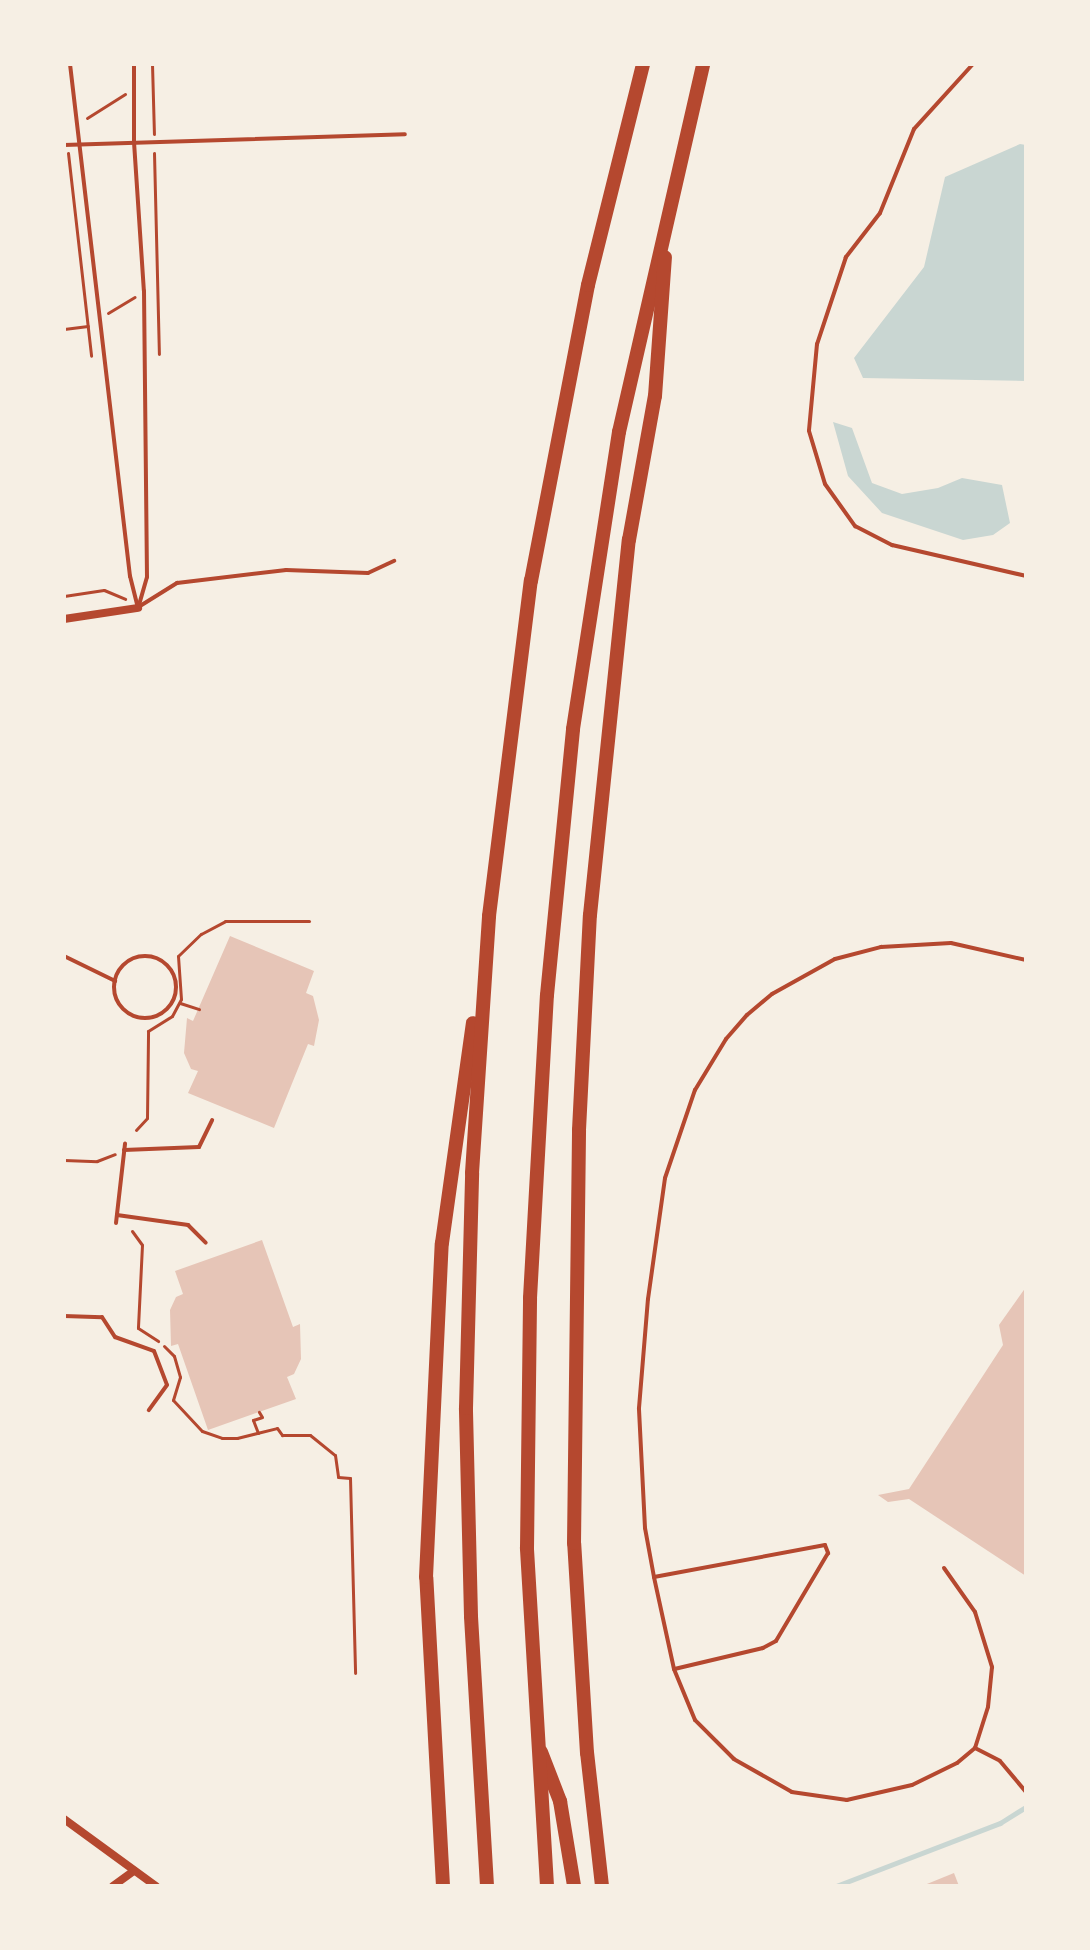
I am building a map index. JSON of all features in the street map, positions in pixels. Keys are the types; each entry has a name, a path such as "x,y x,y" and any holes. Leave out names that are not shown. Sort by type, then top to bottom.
{"highway":[{"path":"443,1886 426,1577 442,1243 489,916 531,581 588,285 643,64"},
{"path":"547,1886 535,1739 527,1548 530,1298 547,995 573,729 619,432 703,64"},
{"path":"602,1886 587,1753 574,1543 579,1130 590,915 629,540 655,396 667,213"},
{"path":"487,1886 471,1616 466,1408 472,1173 489,916"},
{"path":"535,1739 560,1801 574,1886"}],"street":[{"path":"64,619 138,608"},
{"path":"64,1819 156,1886"},
{"path":"113,1886 134,1871"}],"lane":[{"path":"70,64 130,576 138,608"},
{"path":"134,64 134,142 144,291 147,577 138,608"},
{"path":"973,64 914,129 880,213 846,257 817,344 809,431 825,484 855,526 892,545 1026,576"},
{"path":"66,145 405,134"},
{"path":"138,608 177,583 286,570 368,573 394,561"},
{"path":"944,1568 975,1612 992,1667 988,1707 975,1748 957,1763 912,1785 847,1800 792,1792 734,1759 695,1720 674,1669 654,1577 645,1528 639,1408 648,1299 665,1178 695,1090 726,1039 756,1008 772,994 835,959 881,947 951,943 1026,960"},
{"path":"64,956 115,981"},
{"path":"148,956 168,965 176,981 176,991 173,1000 161,1013 143,1018 128,1013 119,1004 115,981 129,960 148,956"},
{"path":"116,1223 125,1147 199,1147 212,1120"},
{"path":"117,1215 188,1225 206,1243"},
{"path":"64,1316 102,1317 115,1337 154,1351 167,1385 149,1410"},
{"path":"654,1577 825,1545 828,1553 776,1641 763,1648 674,1669"},
{"path":"975,1748 1000,1761 1026,1792"}],"path":[{"path":"152,64 159,354"},
{"path":"76,125 152,76"},
{"path":"66,145 91,356"},
{"path":"64,329 88,326 158,283"},
{"path":"64,596 104,590 138,608"},
{"path":"136,1130 147,1118 148,1031 172,1016 183,992 176,967 178,956 212,926 225,921 309,921"},
{"path":"180,1003 199,1009"},
{"path":"64,1160 97,1161 125,1147"},
{"path":"132,1231 142,1245 138,1328 167,1348 178,1364 180,1377 173,1400 191,1422 210,1435 237,1438 277,1428 282,1435 299,1433 319,1439 335,1455 338,1477 350,1478 355,1673"},
{"path":"258,1433 253,1420 262,1417 259,1412"}],"shaded area":[{"path":"1020,144 1026,145 1026,381 863,378 854,358 924,267 945,177"},
{"path":"833,422 852,428 872,483 902,494 938,488 962,478 1002,485 1010,523 993,535 963,540 882,513 848,476"}],"building":[{"path":"230,936 314,971 306,993 313,996 319,1020 314,1046 308,1044 274,1128 188,1093 198,1071 191,1069 184,1053 187,1018 193,1021"},
{"path":"262,1240 293,1327 300,1324 301,1359 294,1374 287,1377 296,1399 208,1430 178,1344 171,1346 170,1310 176,1297 183,1294 175,1271"},
{"path":"1026,1287 1026,1576 909,1499 888,1502 878,1495 909,1489 1003,1345 999,1325"},
{"path":"954,1873 959,1886 922,1886"}],"waterway":[{"path":"836,1886 1000,1823 1026,1807"}]}
